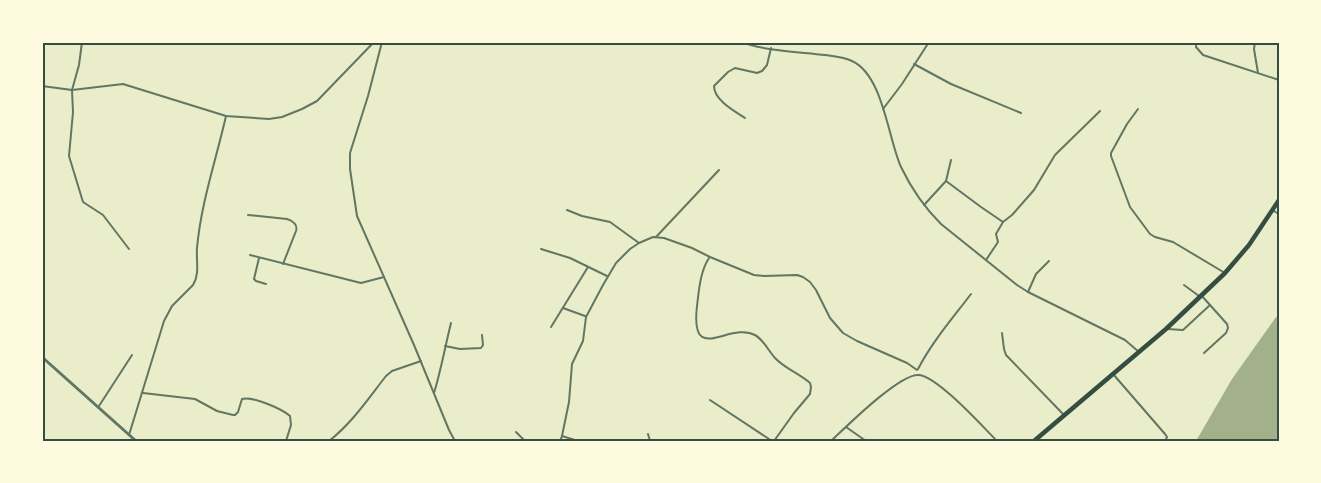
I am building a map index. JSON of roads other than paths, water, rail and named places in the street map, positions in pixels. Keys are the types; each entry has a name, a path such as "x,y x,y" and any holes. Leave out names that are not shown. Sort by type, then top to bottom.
{"highway":[{"path":"1034,441 1166,329 1225,273 1250,245 1279,200"}],"street":[{"path":"82,42 72,90 73,112 69,156 81,198 85,204 104,215 129,249"},
{"path":"42,86 72,90 124,84 226,116 269,119 282,117 318,101 374,42"},
{"path":"382,42 350,153 357,216 454,441"},
{"path":"742,42 834,56 852,61 861,67 876,87 901,166 924,205 941,224 1008,279 1028,292 1125,340 1139,352"},
{"path":"883,109 929,42"},
{"path":"1196,42 1198,50 1203,55 1279,80"},
{"path":"1255,42 1258,73"},
{"path":"745,118 721,100 714,92 714,86 735,68 757,73 762,71 766,67 771,48"},
{"path":"914,64 951,84 1021,113"},
{"path":"1138,109 1111,153 1130,207 1150,234 1173,242 1225,273"},
{"path":"986,260 998,242 996,234 1003,222 1034,190 1055,155 1100,111"},
{"path":"129,435 166,315 196,279 201,220 226,116"},
{"path":"924,205 946,181 951,159"},
{"path":"656,237 719,170"},
{"path":"946,181 1003,222"},
{"path":"567,210 610,222 639,243"},
{"path":"1272,210 1279,214"},
{"path":"248,215 287,219 296,225 296,231 283,264"},
{"path":"560,441 569,402 572,364 583,341 586,317 608,276 623,255 639,243 656,237 692,248 759,276 797,275 802,277 816,290 830,318 843,333 917,370"},
{"path":"541,249 570,258 608,276"},
{"path":"250,255 361,284 384,277"},
{"path":"710,257 701,278 696,317 696,326 702,337 709,339 739,332 755,335 777,359 806,380 811,387 810,394 773,441 710,400"},
{"path":"259,258 254,279 266,284"},
{"path":"1028,292 1036,274 1049,261"},
{"path":"551,327 588,267"},
{"path":"1184,285 1201,296 1227,324 1228,330 1204,353"},
{"path":"916,375 937,337 971,294"},
{"path":"1166,329 1183,330 1210,305"},
{"path":"562,308 586,317"},
{"path":"434,394 451,323"},
{"path":"1002,333 1006,355 1064,415"},
{"path":"445,346 460,350 479,348 483,345 482,335"},
{"path":"99,406 132,355"},
{"path":"42,357 136,441"},
{"path":"329,441 341,432 386,376 392,371 421,361"},
{"path":"1113,374 1165,434 1166,441"},
{"path":"831,441 868,405 897,384 916,375 924,376 940,385 997,441"},
{"path":"142,393 195,399 217,411 233,415 238,412 242,399 249,398 282,410 290,416 291,425 286,441"},
{"path":"846,427 866,441"},
{"path":"516,432 525,441"},
{"path":"648,434 650,441"},
{"path":"562,436 578,441"}]}
